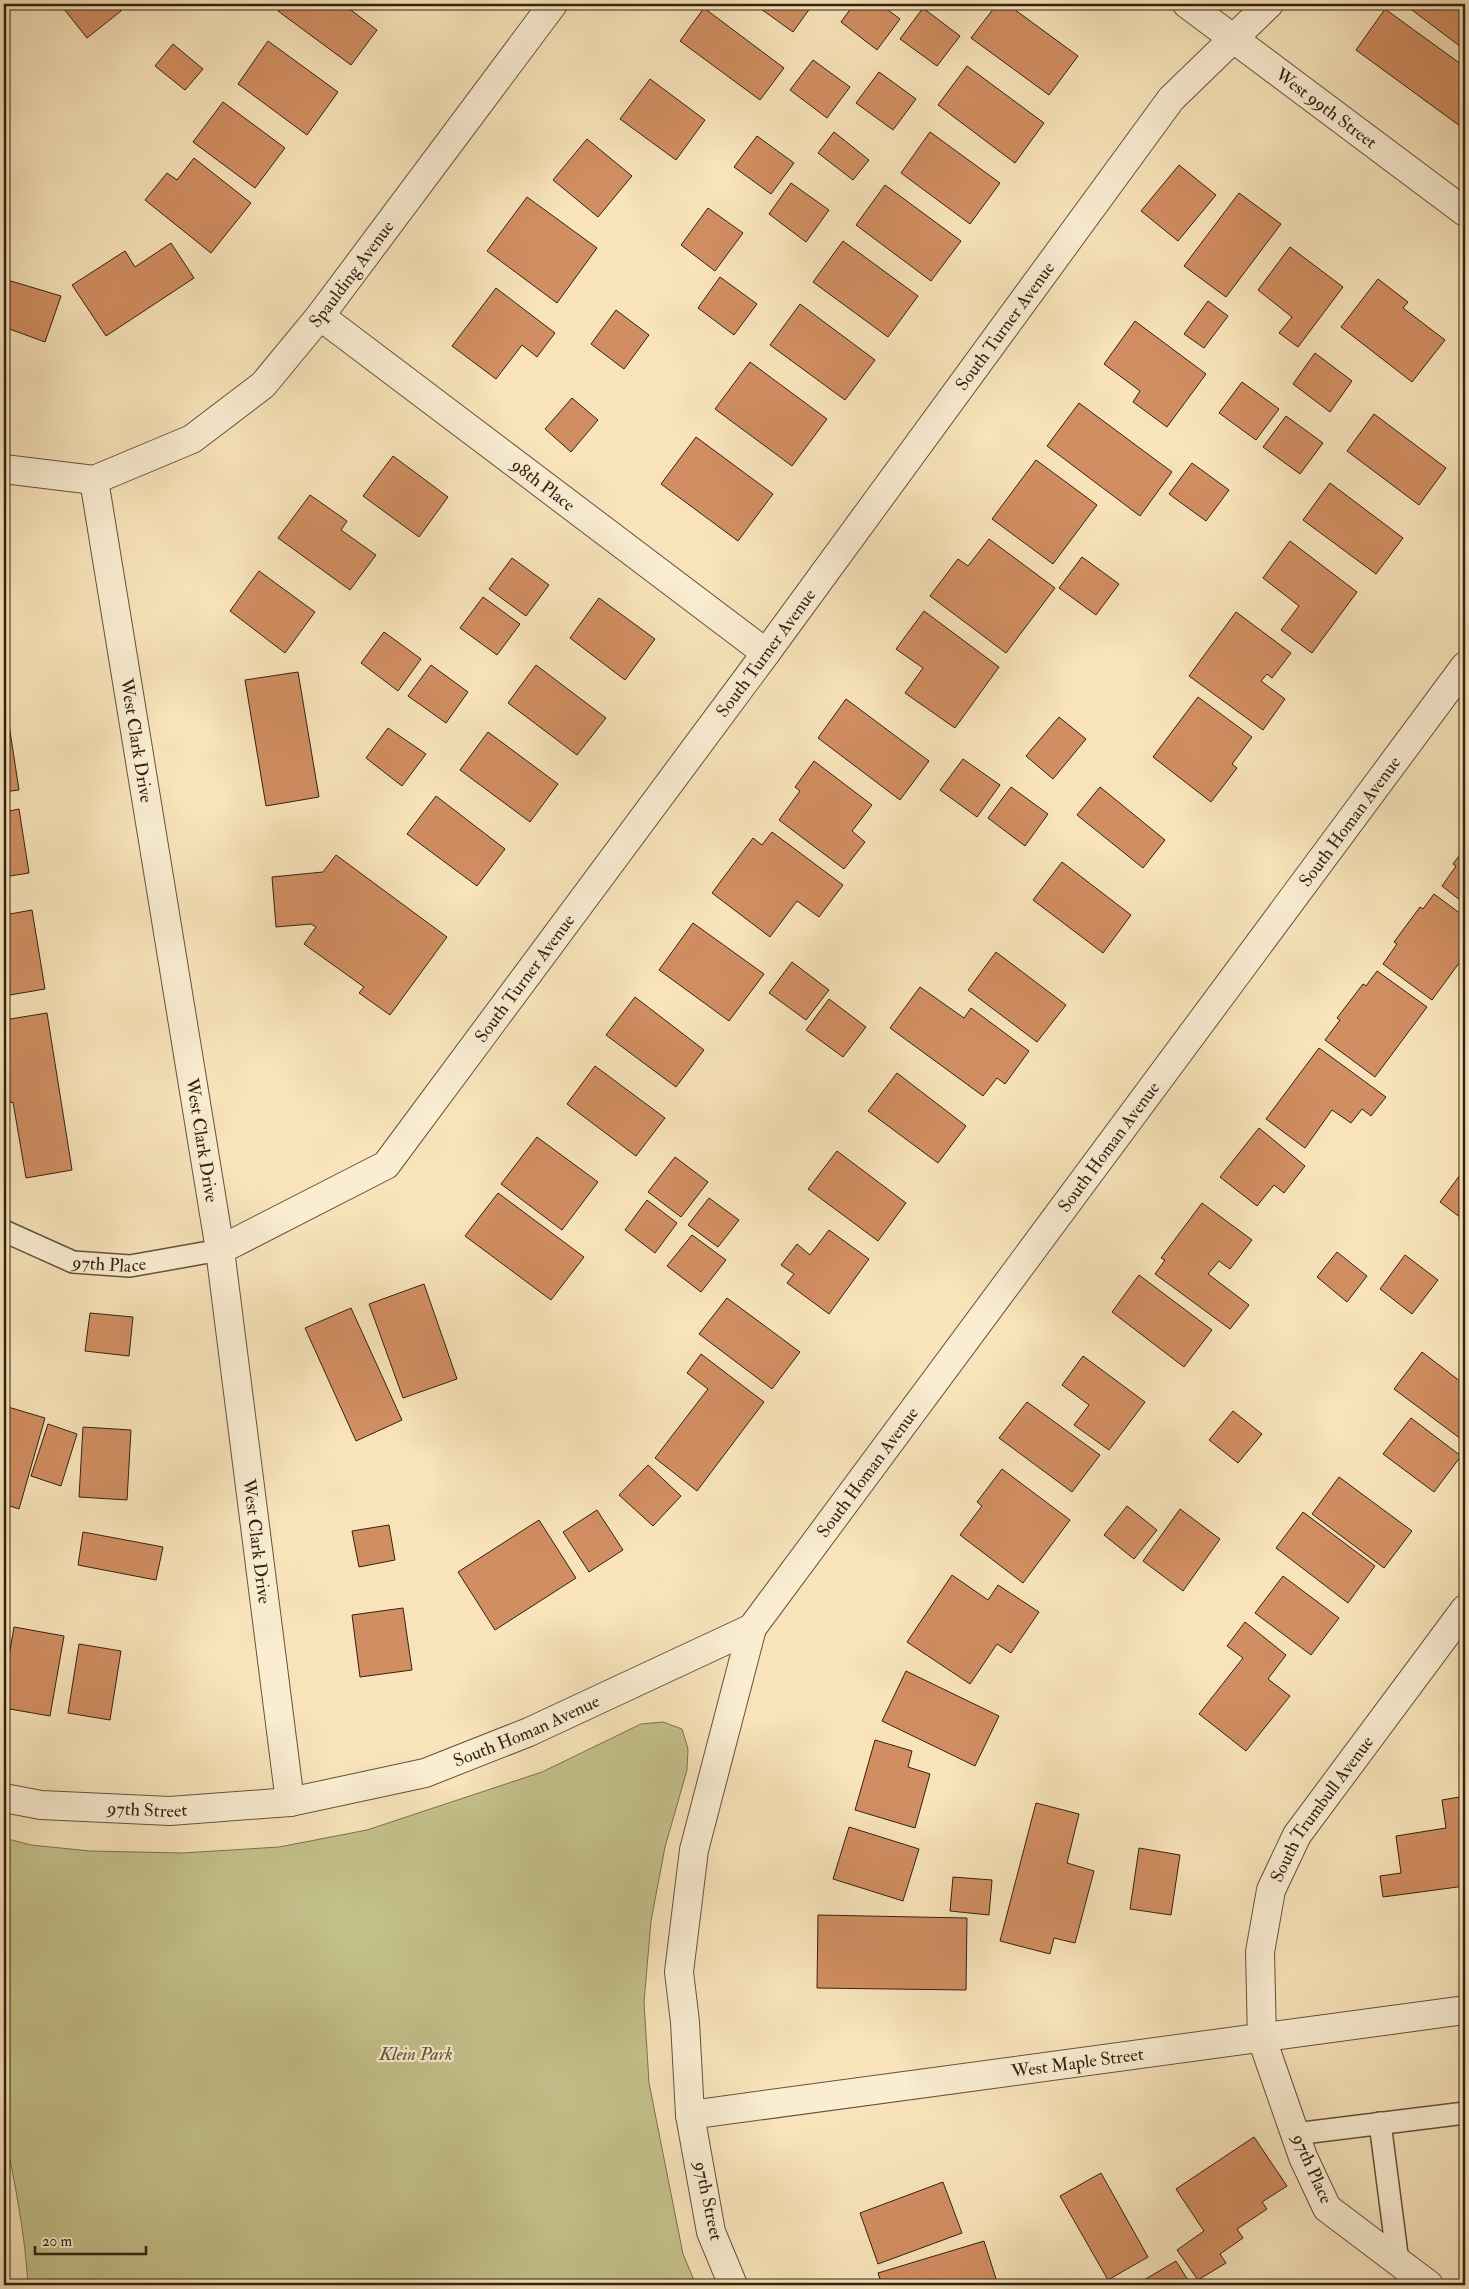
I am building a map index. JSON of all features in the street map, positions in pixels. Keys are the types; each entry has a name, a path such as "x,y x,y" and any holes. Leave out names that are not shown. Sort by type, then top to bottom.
{"street":[{"name":"Spaulding Avenue","path":"94,480 192,439 263,385 320,316 552,4"},
{"name":"West 99th Street","path":"1187,4 1465,212"},
{"name":"South Turner Avenue","path":"220,1250 386,1165 766,653 1171,99 1269,4"},
{"name":"98th Place","path":"320,316 766,653"},
{"path":"4,469 94,480"},
{"name":"West Clark Drive","path":"94,480 220,1250 290,1802"},
{"name":"South Homan Avenue","path":"690,2115 685,2022 679,1972 694,1850 752,1628 1465,666"},
{"name":"South Trumbull Avenue","path":"1262,2039 1260,1952 1270,1890 1297,1835 1465,1609"},
{"name":"South Homan Avenue","path":"290,1802 425,1773 529,1732 752,1628"},
{"name":"97th Street","path":"4,1798 41,1805 170,1811 290,1802"},
{"name":"West Maple Street","path":"690,2115 1465,2010"},
{"name":"97th Place","path":"1262,2039 1295,2134 1327,2208 1429,2285"},
{"name":"97th Street","path":"690,2115 711,2232 733,2285"}],"lane":[{"name":"97th Place","path":"4,1231 73,1262 130,1266 220,1250"},
{"path":"1295,2134 1465,2113"},
{"path":"1380,2123 1398,2262"}],"green space":[{"name":"Klein Park","path":"663,1722 682,1729 688,1749 687,1770 665,1847 651,1921 644,2002 649,2083 683,2254 696,2285 28,2285 19,2208 4,2132 4,1838 31,1845 90,1851 183,1853 279,1847 367,1830 542,1772 641,1724"}],"building":[{"path":"60,4 115,4 121,11 87,38"},
{"path":"283,4 343,4 377,30 351,65 278,11"},
{"path":"754,4 813,4 793,32"},
{"path":"854,4 880,4 900,19 877,50 841,22"},
{"path":"997,4 1007,4 1078,56 1049,95 971,38"},
{"path":"1404,4 1465,4 1465,50"},
{"path":"704,8 784,68 760,100 680,41"},
{"path":"923,8 960,36 937,66 900,39"},
{"path":"1385,9 1465,67 1465,118 1460,126 1356,50"},
{"path":"268,41 338,92 307,135 238,84"},
{"path":"173,44 203,69 185,90 155,66"},
{"path":"813,60 850,87 827,118 790,90"},
{"path":"967,66 1044,123 1015,163 938,105"},
{"path":"879,72 916,99 893,130 856,103"},
{"path":"650,79 705,120 676,160 620,119"},
{"path":"223,102 285,148 255,188 193,142"},
{"path":"834,132 869,160 853,180 818,153"},
{"path":"930,132 1000,183 970,224 901,173"},
{"path":"757,136 794,163 771,194 734,167"},
{"path":"587,139 632,176 598,217 553,180"},
{"path":"194,158 251,203 211,253 145,200 167,173 177,180"},
{"path":"1179,165 1216,195 1178,241 1141,211"},
{"path":"791,183 829,210 806,242 769,214"},
{"path":"885,185 961,241 931,281 856,225"},
{"path":"1239,193 1281,224 1226,297 1184,266"},
{"path":"527,197 597,248 557,303 487,251"},
{"path":"708,208 743,233 715,271 681,245"},
{"path":"843,241 918,296 888,337 813,282"},
{"path":"171,243 194,278 106,336 72,285 125,251 135,267"},
{"path":"1290,247 1343,287 1298,347 1279,333 1292,317 1258,290"},
{"path":"720,277 757,304 734,335 698,308"},
{"path":"4,279 61,296 45,342 4,327"},
{"path":"1378,279 1408,302 1403,308 1445,340 1412,382 1341,327"},
{"path":"496,288 555,333 537,357 522,345 496,379 452,346"},
{"path":"1208,301 1228,316 1204,348 1184,334"},
{"path":"800,304 875,360 845,400 770,345"},
{"path":"616,310 649,335 624,369 591,344"},
{"path":"1135,321 1206,374 1167,427 1133,402 1140,391 1104,364"},
{"path":"1315,353 1352,381 1330,412 1293,384"},
{"path":"750,362 827,419 792,466 715,409"},
{"path":"1242,382 1279,409 1256,440 1219,413"},
{"path":"572,398 598,420 571,452 545,429"},
{"path":"1079,403 1172,472 1140,516 1047,446"},
{"path":"1374,414 1446,468 1419,505 1347,451"},
{"path":"1286,416 1323,443 1300,474 1263,447"},
{"path":"696,437 773,494 738,541 661,484"},
{"path":"393,456 448,497 419,537 363,496"},
{"path":"1036,460 1097,505 1053,564 992,519"},
{"path":"1192,463 1229,490 1206,521 1169,494"},
{"path":"1330,483 1403,538 1376,574 1303,520"},
{"path":"310,495 347,521 341,530 376,555 350,590 278,538"},
{"path":"989,539 1055,588 1006,653 930,596 958,559 968,566"},
{"path":"1290,541 1357,592 1312,653 1281,630 1299,606 1263,578"},
{"path":"1082,557 1119,584 1096,615 1059,588"},
{"path":"512,558 549,585 526,616 489,589"},
{"path":"259,571 315,612 285,653 230,611"},
{"path":"483,597 520,624 497,655 460,628"},
{"path":"599,598 655,639 625,680 570,638"},
{"path":"924,611 999,667 955,728 905,693 923,668 896,649"},
{"path":"1236,612 1291,653 1272,678 1267,674 1261,681 1285,699 1263,730 1189,676"},
{"path":"384,632 421,659 398,691 361,663"},
{"path":"431,665 468,692 446,723 408,696"},
{"path":"536,665 606,718 577,755 508,703"},
{"path":"298,672 319,797 266,806 245,680"},
{"path":"4,692 19,790 4,792"},
{"path":"1198,697 1252,737 1232,764 1237,768 1211,802 1153,757"},
{"path":"846,699 929,761 900,800 818,738"},
{"path":"1059,717 1086,739 1053,779 1026,756"},
{"path":"388,728 426,754 402,786 366,758"},
{"path":"488,732 558,784 530,822 460,770"},
{"path":"963,759 1000,785 977,817 940,790"},
{"path":"814,761 872,805 852,831 865,842 844,869 779,820 800,791 795,787"},
{"path":"1011,787 1048,814 1025,846 988,818"},
{"path":"1100,787 1165,840 1143,868 1077,815"},
{"path":"436,796 505,849 477,886 407,834"},
{"path":"19,809 29,873 4,877 4,812"},
{"path":"772,832 843,885 819,917 797,901 770,937 712,893 753,838 762,845"},
{"path":"1465,848 1465,904 1442,886 1456,866 1453,864"},
{"path":"336,855 447,937 390,1015 359,993 364,987 304,944 316,927 311,924 276,927 272,877 323,872"},
{"path":"1062,862 1131,915 1103,953 1033,900"},
{"path":"1434,894 1465,917 1465,955 1432,1000 1383,964 1397,944 1394,942 1420,907 1423,909"},
{"path":"32,910 45,989 4,996 4,915"},
{"path":"693,923 764,974 729,1021 659,970"},
{"path":"996,952 1066,1005 1037,1042 968,990"},
{"path":"792,962 829,990 806,1020 769,993"},
{"path":"1377,971 1427,1007 1375,1077 1325,1040 1340,1020 1337,1018 1363,984 1366,986"},
{"path":"920,987 964,1018 971,1008 1029,1051 1005,1084 997,1078 983,1096 890,1028"},
{"path":"635,997 704,1050 676,1087 606,1035"},
{"path":"829,999 866,1027 843,1057 806,1030"},
{"path":"47,1013 72,1170 26,1178 13,1102 4,1104 4,1020"},
{"path":"1319,1048 1386,1097 1371,1116 1362,1109 1351,1123 1332,1110 1305,1148 1266,1119"},
{"path":"595,1066 665,1118 636,1156 567,1104"},
{"path":"897,1073 966,1126 938,1163 868,1111"},
{"path":"1259,1128 1305,1166 1284,1193 1274,1185 1257,1206 1220,1177"},
{"path":"537,1137 598,1182 562,1230 501,1184"},
{"path":"837,1151 906,1203 878,1241 808,1189"},
{"path":"675,1157 708,1182 681,1217 648,1192"},
{"path":"1463,1171 1465,1173 1465,1221 1440,1202"},
{"path":"498,1193 584,1257 551,1300 465,1236"},
{"path":"709,1198 739,1220 718,1247 688,1225"},
{"path":"647,1200 677,1223 655,1253 625,1230"},
{"path":"1202,1203 1252,1240 1230,1269 1219,1261 1208,1274 1249,1305 1230,1329 1155,1274 1165,1260 1161,1258"},
{"path":"829,1230 869,1259 829,1314 787,1283 794,1274 781,1265 797,1244 810,1255"},
{"path":"692,1235 726,1260 701,1292 667,1266"},
{"path":"1337,1252 1367,1276 1347,1302 1317,1277"},
{"path":"1405,1255 1438,1280 1412,1314 1380,1289"},
{"path":"1139,1275 1212,1330 1184,1367 1112,1312"},
{"path":"424,1284 457,1379 403,1398 369,1304"},
{"path":"727,1298 800,1352 772,1389 699,1334"},
{"path":"351,1308 402,1420 356,1441 305,1328"},
{"path":"90,1313 133,1317 129,1356 85,1351"},
{"path":"1422,1352 1465,1385 1465,1442 1394,1389"},
{"path":"701,1354 764,1402 697,1491 655,1458 708,1389 687,1373"},
{"path":"1083,1356 1145,1402 1109,1450 1074,1425 1089,1405 1062,1385"},
{"path":"1027,1402 1100,1455 1072,1492 999,1438"},
{"path":"8,1407 45,1418 19,1509 4,1504 4,1424"},
{"path":"1233,1411 1262,1434 1238,1463 1209,1440"},
{"path":"1411,1418 1461,1456 1434,1492 1383,1454"},
{"path":"48,1424 77,1434 61,1486 31,1476"},
{"path":"83,1427 131,1430 127,1500 79,1497"},
{"path":"648,1465 681,1496 653,1526 619,1495"},
{"path":"1002,1469 1070,1520 1023,1583 960,1535 982,1506 977,1502"},
{"path":"1339,1477 1412,1531 1384,1568 1312,1514"},
{"path":"1127,1506 1157,1530 1134,1559 1104,1535"},
{"path":"1180,1509 1220,1539 1183,1591 1143,1561"},
{"path":"597,1510 623,1550 589,1572 563,1532"},
{"path":"1303,1512 1375,1566 1348,1603 1276,1548"},
{"path":"539,1520 576,1578 495,1630 458,1572"},
{"path":"389,1525 395,1560 359,1567 352,1531"},
{"path":"83,1532 163,1547 156,1580 78,1565"},
{"path":"952,1575 988,1600 998,1585 1039,1612 1011,1653 997,1644 970,1684 907,1642"},
{"path":"1283,1576 1339,1618 1311,1655 1255,1613"},
{"path":"403,1608 412,1670 360,1677 352,1615"},
{"path":"1245,1622 1286,1655 1268,1679 1290,1696 1246,1751 1199,1714 1243,1658 1227,1646"},
{"path":"14,1627 64,1636 50,1716 4,1708 4,1686"},
{"path":"79,1644 121,1651 110,1720 68,1713"},
{"path":"906,1671 999,1716 975,1766 882,1721"},
{"path":"875,1740 912,1751 908,1767 930,1774 915,1828 855,1810"},
{"path":"1465,1796 1465,1886 1383,1897 1380,1876 1401,1873 1396,1836 1446,1828 1442,1800"},
{"path":"1036,1803 1079,1814 1067,1863 1094,1871 1075,1943 1054,1938 1050,1954 1000,1941"},
{"path":"849,1827 919,1849 903,1901 833,1879"},
{"path":"1139,1848 1180,1855 1171,1915 1130,1909"},
{"path":"953,1877 992,1880 989,1915 950,1911"},
{"path":"818,1915 967,1918 966,1990 817,1988"},
{"path":"1254,2137 1287,2186 1262,2202 1267,2209 1237,2229 1243,2238 1220,2254 1226,2263 1198,2280 1177,2250 1204,2231 1176,2189"},
{"path":"1101,2173 1148,2257 1108,2280 1060,2196"},
{"path":"943,2182 962,2233 878,2264 860,2213"},
{"path":"984,2241 998,2285 882,2285 878,2273"},
{"path":"1176,2261 1191,2285 1147,2285 1144,2280"}]}
